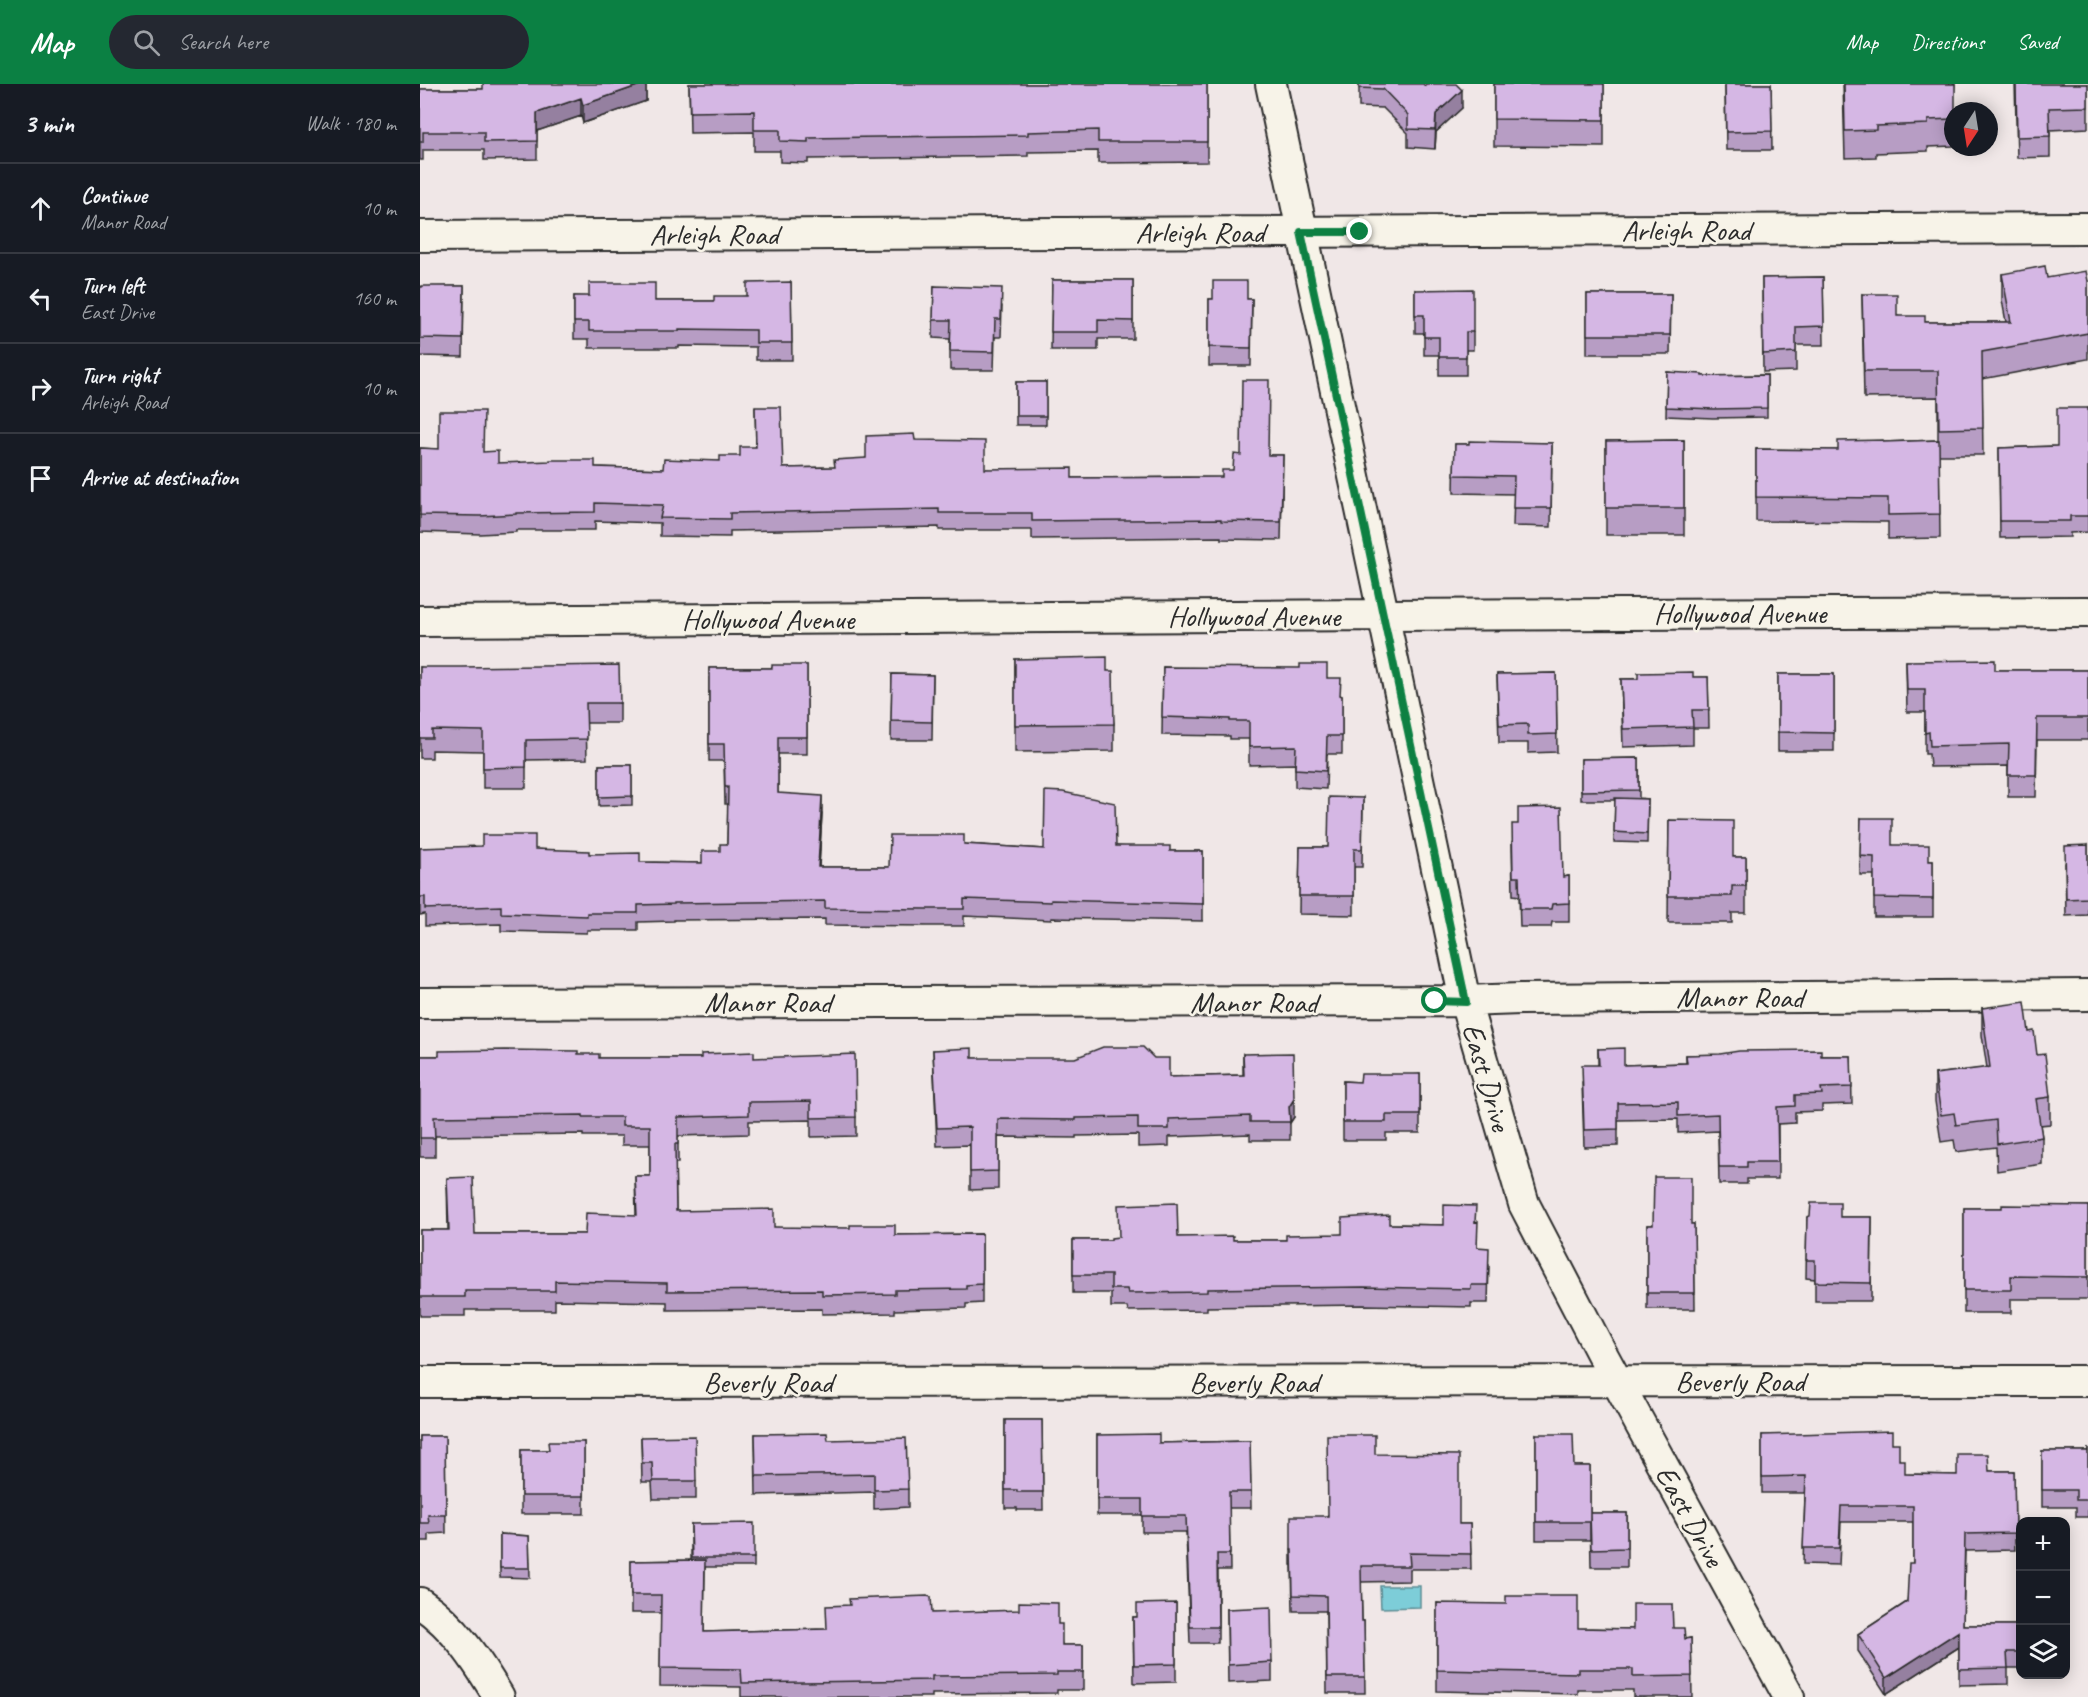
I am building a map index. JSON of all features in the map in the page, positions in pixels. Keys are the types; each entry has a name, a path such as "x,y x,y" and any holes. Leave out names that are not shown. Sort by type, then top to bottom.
{"street":[{"name":"East Drive","path":"1271,84 1466,1002 1524,1204 1617,1381 1789,1697"},
{"name":"Arleigh Road","path":"420,236 2088,228"},
{"name":"Hollywood Avenue","path":"420,621 2088,612"},
{"name":"Manor Road","path":"420,1003 1466,1002 1520,999 2088,994"},
{"name":"Beverly Road","path":"420,1382 2088,1381"},
{"path":"420,1603 430,1610 471,1652 499,1697"}],"water":[{"path":"1380,1586 1420,1586 1420,1607 1381,1608"}],"building":[{"path":"483,84 643,84 583,105 581,98 537,113 537,141 484,142 484,132 423,132 423,142 420,142 420,89 483,89"},
{"path":"689,84 1207,84 1207,142 1098,142 1098,130 1028,132 1028,135 808,138 808,142 780,141 780,130 754,130 754,111 690,112"},
{"path":"1359,84 1423,84 1425,86 1426,84 1456,84 1462,90 1436,114 1435,130 1408,129 1408,115 1383,89 1359,88"},
{"path":"1494,84 1604,84 1604,120 1494,119"},
{"path":"1725,84 1771,84 1772,131 1726,132"},
{"path":"1844,84 1955,84 1955,102 1944,102 1944,119 1928,120 1928,124 1876,126 1876,130 1845,131"},
{"path":"2016,84 2088,84 2088,107 2049,108 2050,136 2017,137"},
{"path":"2045,266 2047,278 2086,271 2088,333 1982,352 1983,428 1939,429 1938,371 1864,371 1862,294 1897,294 1897,316 1925,316 1925,322 2011,322 2002,274"},
{"path":"1823,277 1824,326 1796,327 1796,352 1763,354 1762,278"},
{"path":"1052,280 1133,280 1133,321 1098,320 1098,332 1051,332"},
{"path":"1213,281 1247,281 1247,299 1252,299 1251,348 1209,347 1209,299 1213,299"},
{"path":"791,282 792,343 756,343 756,330 589,331 589,322 574,322 574,296 589,296 589,283 655,283 655,301 714,301 714,296 747,296 747,283"},
{"path":"464,286 463,339 420,338 420,287"},
{"path":"934,286 1002,288 1001,319 995,319 994,352 950,351 951,320 933,320"},
{"path":"1473,289 1473,332 1466,332 1466,357 1439,357 1439,337 1424,337 1424,315 1415,315 1415,290"},
{"path":"1587,294 1671,294 1670,335 1587,335"},
{"path":"1667,372 1702,374 1702,376 1767,375 1767,408 1666,407"},
{"path":"1242,380 1269,380 1268,455 1283,455 1281,522 1221,521 1221,519 1032,521 1032,513 939,513 939,509 730,513 730,519 660,518 663,505 595,503 595,512 480,516 420,515 420,448 439,449 439,411 484,411 483,452 498,451 498,463 595,460 595,467 663,469 664,459 720,461 720,456 740,456 740,447 756,447 755,407 781,407 783,468 835,467 834,460 866,458 866,436 914,434 915,440 985,441 985,469 1072,468 1072,478 1222,477 1222,470 1233,470 1234,454 1241,455"},
{"path":"1016,382 1046,382 1046,416 1016,416"},
{"path":"2057,408 2088,408 2088,516 2070,516 2070,521 2000,521 1999,448 2057,446"},
{"path":"1684,440 1684,508 1606,508 1606,441"},
{"path":"1883,440 1883,442 1939,440 1940,514 1888,515 1888,498 1756,497 1756,449 1838,450 1838,441"},
{"path":"1469,441 1552,443 1551,508 1513,508 1514,476 1454,475 1455,444 1469,444"},
{"path":"1107,657 1107,671 1113,671 1114,724 1015,725 1015,659"},
{"path":"1995,660 1995,670 2088,670 2088,718 2037,718 2036,775 2008,775 2009,744 1930,746 1929,732 1925,733 1925,690 1907,690 1906,661"},
{"path":"1300,664 1327,664 1327,678 1341,678 1342,736 1327,736 1326,771 1295,769 1296,746 1249,747 1249,721 1162,717 1163,667 1300,668"},
{"path":"619,665 620,703 586,703 587,739 526,740 526,767 483,768 483,731 432,730 432,738 420,738 420,667"},
{"path":"772,665 807,665 807,737 778,737 778,793 822,796 818,867 889,867 890,835 964,835 964,844 1044,849 1045,791 1063,792 1115,803 1116,846 1170,846 1170,851 1203,851 1203,904 964,899 964,909 927,909 825,908 825,901 674,903 638,905 638,913 587,913 587,916 501,913 501,906 425,909 425,897 420,897 420,848 482,846 482,835 535,835 535,849 589,851 589,854 640,853 640,862 702,863 702,851 720,851 720,844 727,844 728,787 725,787 724,744 709,744 709,668 772,668"},
{"path":"1693,672 1693,677 1708,677 1709,710 1692,710 1693,727 1623,729 1621,679 1638,679 1638,673"},
{"path":"1556,673 1557,734 1528,735 1528,724 1499,725 1497,674"},
{"path":"892,674 933,675 932,722 891,721"},
{"path":"1778,674 1834,674 1834,733 1778,732"},
{"path":"1639,758 1639,790 1581,791 1581,759"},
{"path":"599,765 632,765 632,796 599,797"},
{"path":"1329,797 1363,798 1362,849 1354,849 1354,896 1299,896 1300,847 1328,847"},
{"path":"1615,798 1648,799 1647,834 1614,832"},
{"path":"1561,807 1563,877 1569,876 1569,903 1552,904 1551,909 1520,909 1519,877 1513,877 1512,824 1518,824 1518,808"},
{"path":"1861,818 1892,818 1892,845 1929,845 1929,861 1933,861 1933,899 1874,898 1874,857 1860,856"},
{"path":"1669,820 1733,821 1733,857 1746,857 1746,886 1732,886 1732,896 1668,896"},
{"path":"2088,845 2088,898 2066,899 2065,846"},
{"path":"2025,1002 2029,1032 2034,1031 2037,1055 2045,1054 2050,1097 2036,1099 2042,1137 1997,1144 1996,1120 1956,1125 1954,1113 1941,1115 1935,1074 1990,1067 1982,1008"},
{"path":"1103,1047 1143,1047 1154,1058 1169,1058 1169,1077 1244,1075 1243,1054 1293,1053 1294,1099 1289,1107 1290,1122 1250,1122 1250,1116 1169,1119 1169,1129 1138,1129 1138,1117 1076,1118 1076,1120 998,1119 998,1171 970,1172 970,1127 937,1128 933,1050 972,1048 972,1058 1075,1058"},
{"path":"1624,1048 1624,1065 1687,1063 1686,1055 1739,1051 1821,1050 1821,1056 1851,1056 1852,1087 1821,1088 1822,1094 1795,1095 1795,1106 1777,1107 1778,1162 1747,1162 1747,1167 1719,1167 1718,1114 1678,1116 1678,1102 1618,1103 1618,1129 1584,1130 1582,1065 1599,1065 1598,1049"},
{"path":"439,1051 578,1051 578,1054 599,1054 599,1058 701,1058 701,1054 754,1052 754,1058 855,1054 856,1117 811,1118 811,1101 749,1102 749,1115 678,1117 678,1144 675,1144 676,1211 774,1209 774,1227 850,1228 850,1225 895,1225 895,1235 982,1234 982,1284 966,1285 966,1289 895,1290 895,1294 822,1295 822,1290 667,1291 667,1283 555,1281 555,1291 465,1291 465,1297 420,1297 420,1230 449,1230 447,1178 473,1177 475,1234 585,1234 586,1213 637,1215 635,1176 650,1176 650,1126 622,1126 622,1117 583,1117 583,1115 434,1117 435,1138 420,1138 420,1056 439,1056"},
{"path":"1361,1074 1420,1074 1420,1115 1386,1115 1386,1122 1343,1122 1343,1081 1360,1082"},
{"path":"1654,1177 1691,1177 1695,1293 1647,1293 1647,1225 1653,1225"},
{"path":"1177,1203 1178,1237 1233,1236 1233,1240 1286,1240 1286,1235 1342,1234 1342,1218 1389,1215 1389,1224 1444,1225 1444,1205 1476,1206 1477,1247 1489,1248 1488,1285 1471,1285 1471,1289 1363,1287 1207,1289 1207,1292 1128,1293 1127,1289 1111,1289 1111,1275 1073,1275 1073,1240 1111,1240 1111,1238 1119,1237 1118,1205"},
{"path":"1811,1203 1840,1203 1840,1217 1872,1217 1871,1283 1815,1282 1815,1260 1806,1260 1807,1217 1810,1216"},
{"path":"2002,1205 2088,1206 2088,1277 2011,1276 2011,1290 1964,1290 1964,1208 2002,1208"},
{"path":"1005,1420 1042,1420 1043,1492 1005,1490"},
{"path":"1892,1431 1892,1443 1899,1443 1899,1460 1905,1460 1905,1474 1957,1475 1957,1454 1988,1454 1989,1471 2014,1471 2015,1533 1965,1534 1963,1625 2016,1625 2016,1652 2007,1652 2008,1668 1959,1669 1959,1631 1886,1678 1858,1634 1907,1602 1909,1563 1913,1563 1913,1506 1841,1506 1839,1548 1803,1548 1806,1476 1762,1477 1762,1435"},
{"path":"827,1433 828,1440 906,1438 908,1489 874,1490 874,1474 756,1476 755,1434"},
{"path":"1159,1434 1159,1443 1250,1441 1251,1492 1229,1492 1230,1554 1217,1554 1218,1627 1190,1627 1186,1516 1142,1516 1142,1499 1097,1499 1097,1435"},
{"path":"1536,1434 1573,1434 1574,1466 1590,1466 1590,1522 1536,1522"},
{"path":"1327,1435 1375,1435 1375,1454 1459,1455 1459,1524 1470,1524 1471,1554 1409,1553 1410,1566 1361,1566 1365,1677 1327,1677 1326,1596 1293,1595 1291,1516 1328,1516"},
{"path":"420,1436 445,1436 446,1515 428,1515 429,1523 420,1523"},
{"path":"695,1436 696,1481 653,1481 652,1463 642,1463 641,1437"},
{"path":"548,1442 584,1442 584,1496 521,1496 521,1450 549,1450"},
{"path":"2042,1451 2088,1451 2088,1500 2076,1500 2076,1490 2042,1490"},
{"path":"1590,1513 1627,1513 1627,1548 1591,1549"},
{"path":"754,1523 754,1558 692,1558 691,1524"},
{"path":"500,1534 529,1536 530,1568 500,1568"},
{"path":"705,1560 704,1632 827,1629 826,1606 850,1605 849,1599 927,1596 931,1597 932,1613 1019,1610 1019,1602 1058,1603 1058,1624 1062,1624 1062,1645 1083,1645 1083,1672 1057,1672 1057,1675 932,1676 932,1680 742,1683 741,1669 660,1668 661,1595 631,1595 631,1561"},
{"path":"1506,1596 1578,1596 1578,1628 1633,1629 1633,1604 1672,1604 1673,1628 1684,1628 1685,1639 1691,1638 1692,1676 1633,1677 1633,1669 1578,1669 1578,1673 1437,1670 1437,1603 1506,1604"},
{"path":"1176,1603 1176,1664 1134,1665 1133,1617 1137,1617 1137,1604"},
{"path":"1271,1607 1272,1662 1228,1665 1227,1609"}],"route":[{"path":"1360,232 1301,232 1466,1002 1435,1001"}]}
